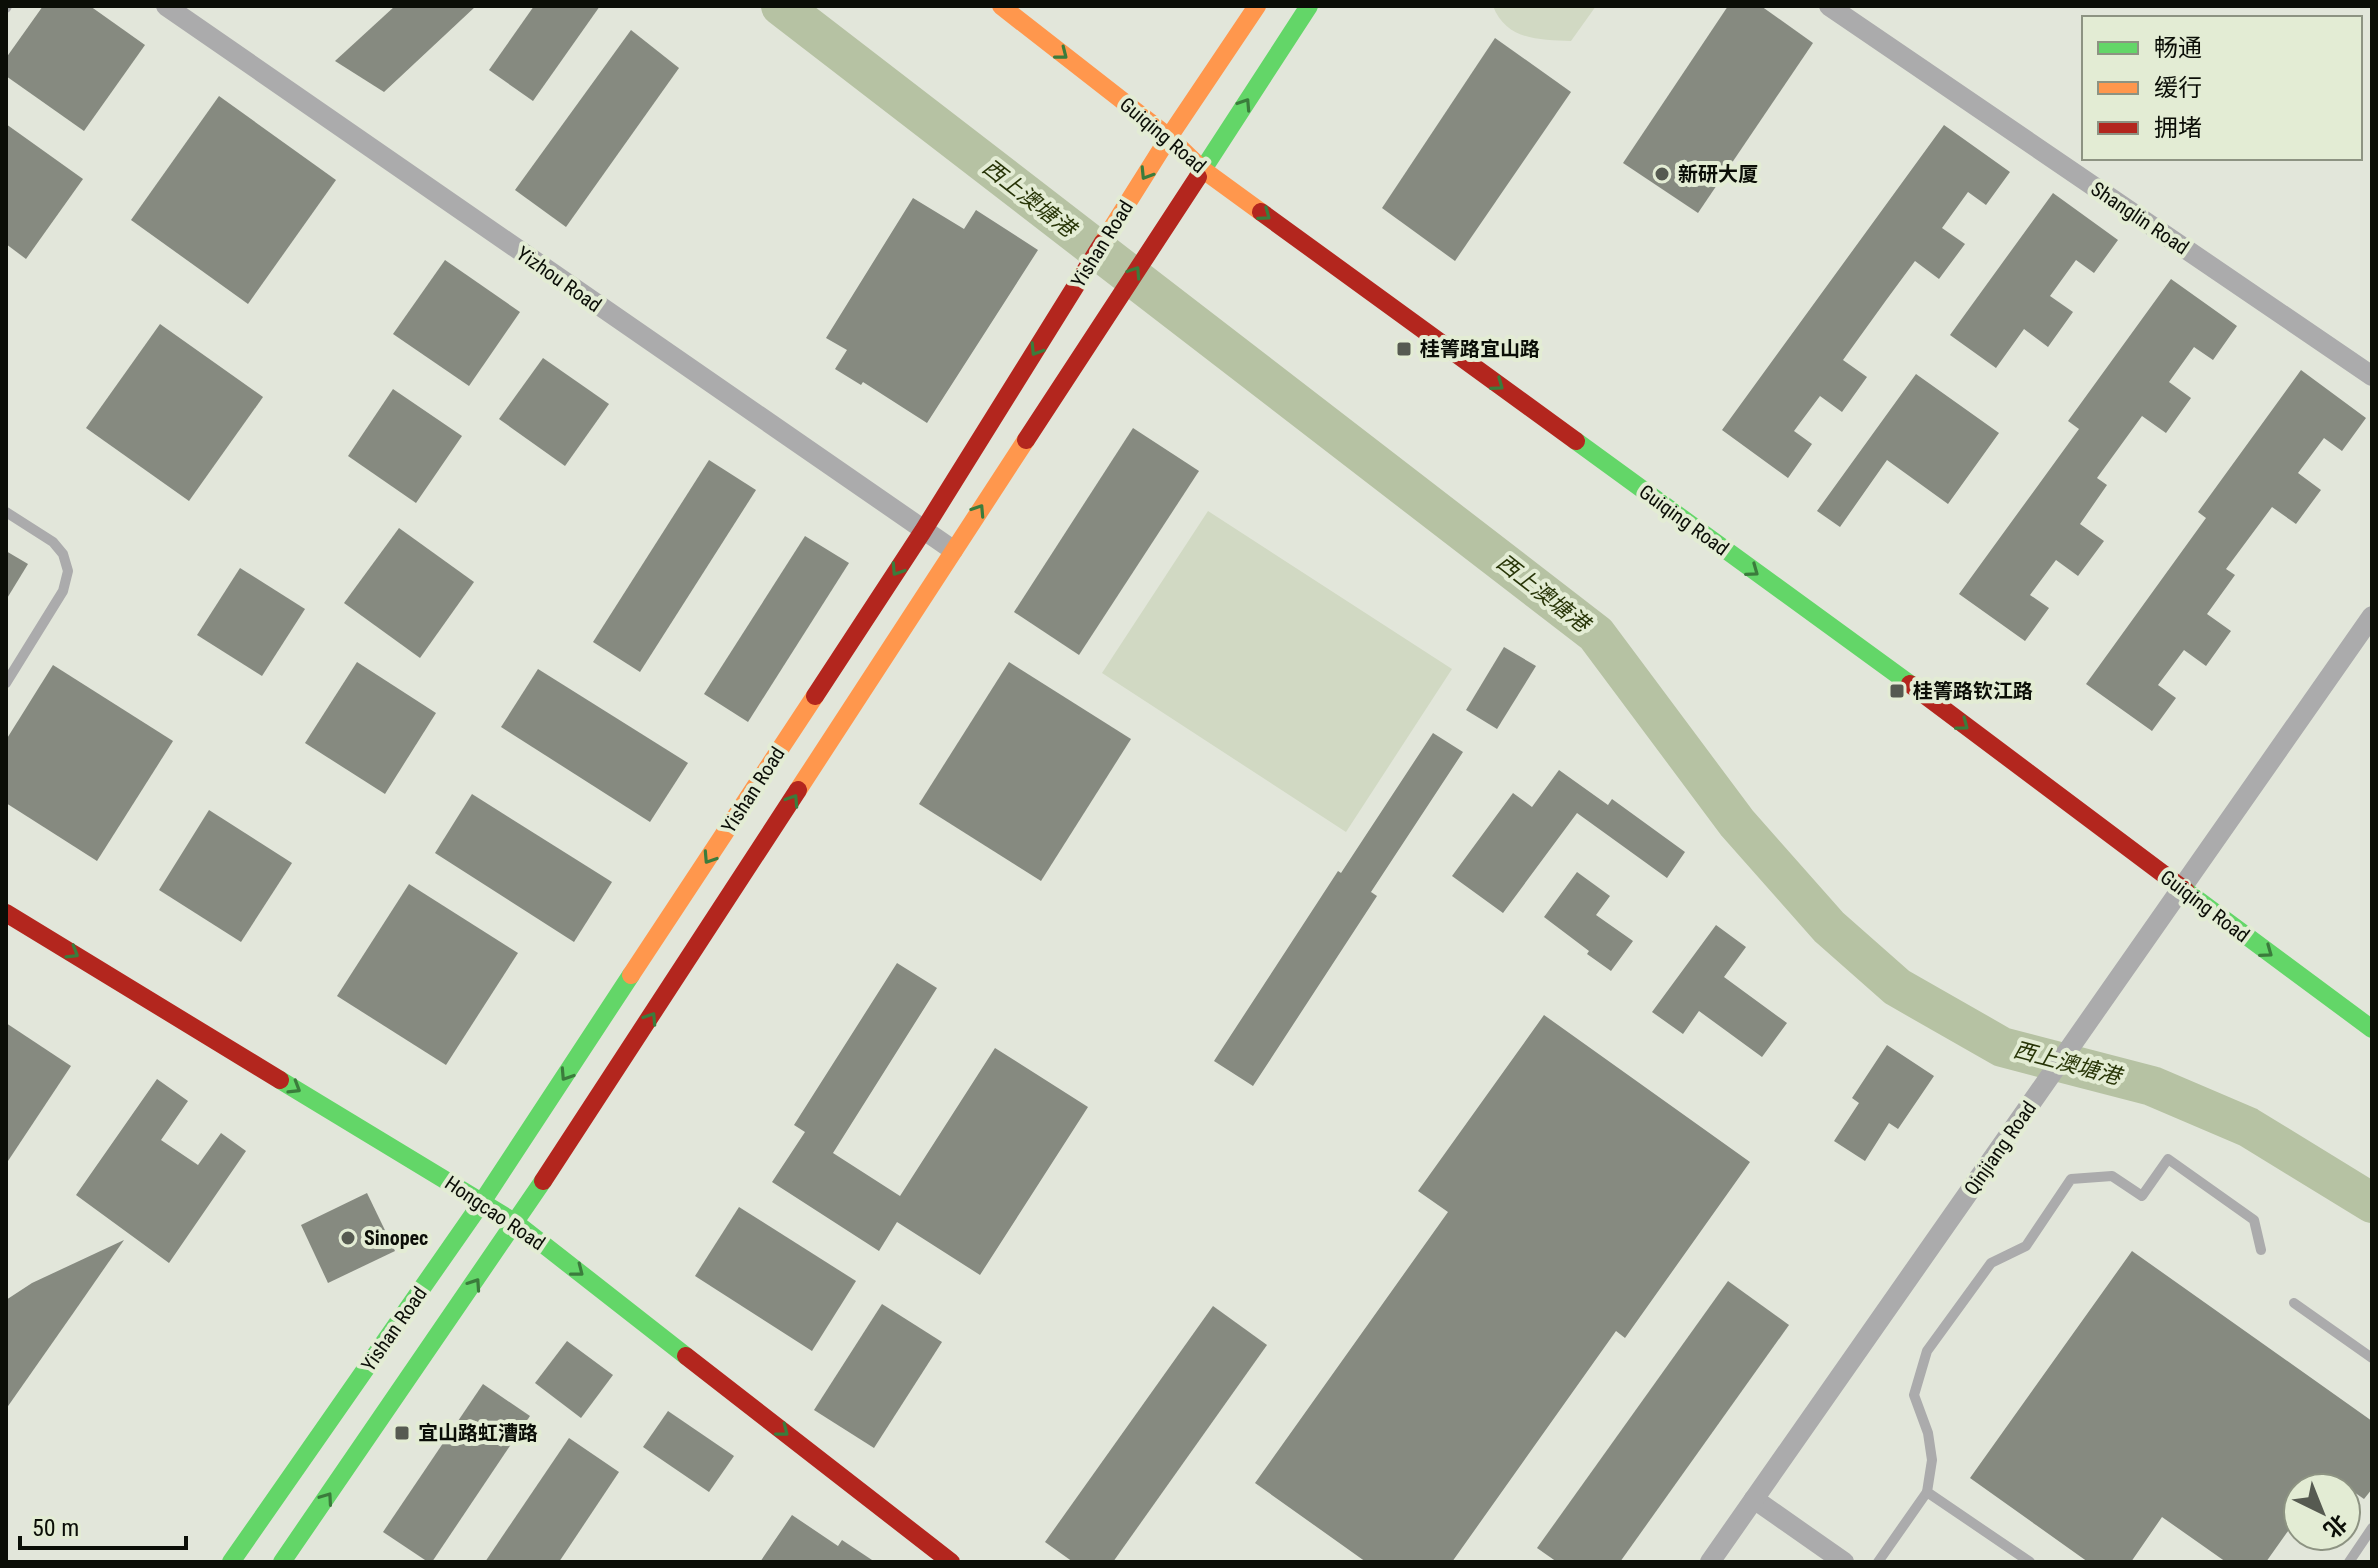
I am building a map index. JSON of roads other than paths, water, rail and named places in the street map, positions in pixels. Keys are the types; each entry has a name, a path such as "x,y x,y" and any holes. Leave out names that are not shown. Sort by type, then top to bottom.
{"main road":[{"name":"Guiqing Road","path":"1001,6 1169,137 1202,169 1905,681 2372,1029"},
{"name":"Yishan Road","path":"231,1562 482,1202 923,531 1169,137 1257,6"},
{"name":"Yishan Road","path":"282,1562 516,1223 1309,6"},
{"name":"Hongcao Road","path":"6,913 516,1223 951,1562"}],"street":[{"name":"Yizhou Road","path":"166,6 953,550"},
{"name":"Shanglin Road","path":"1829,6 2372,376"},
{"name":"Qinjiang Road","path":"1710,1562 2372,616"},
{"path":"1754,1499 1844,1562"}],"lane":[{"path":"6,512 53,542 63,554 68,571 63,591 6,683"},
{"path":"1878,1562 1927,1492 1932,1460 1928,1433 1914,1395 1927,1351 1991,1263 2026,1246 2071,1179 2112,1176 2142,1196 2168,1159 2254,1220 2261,1250"},
{"path":"2294,1303 2372,1358"},
{"path":"1927,1492 2030,1562"},
{"path":"2349,1562 2372,1528"}],"waterway":[{"name":"西上澳塘港","path":"781,6 1596,634 1737,823 1829,927 1897,987 2002,1047 2152,1086 2248,1127 2372,1203"}],"place":[{"name":"新研大厦","path":"1662,174"},
{"name":"桂箐路宜山路","path":"1404,349"},
{"name":"桂箐路钦江路","path":"1897,691"},
{"name":"Sinopec","path":"348,1238"},
{"name":"宜山路虹漕路","path":"402,1433"}]}
